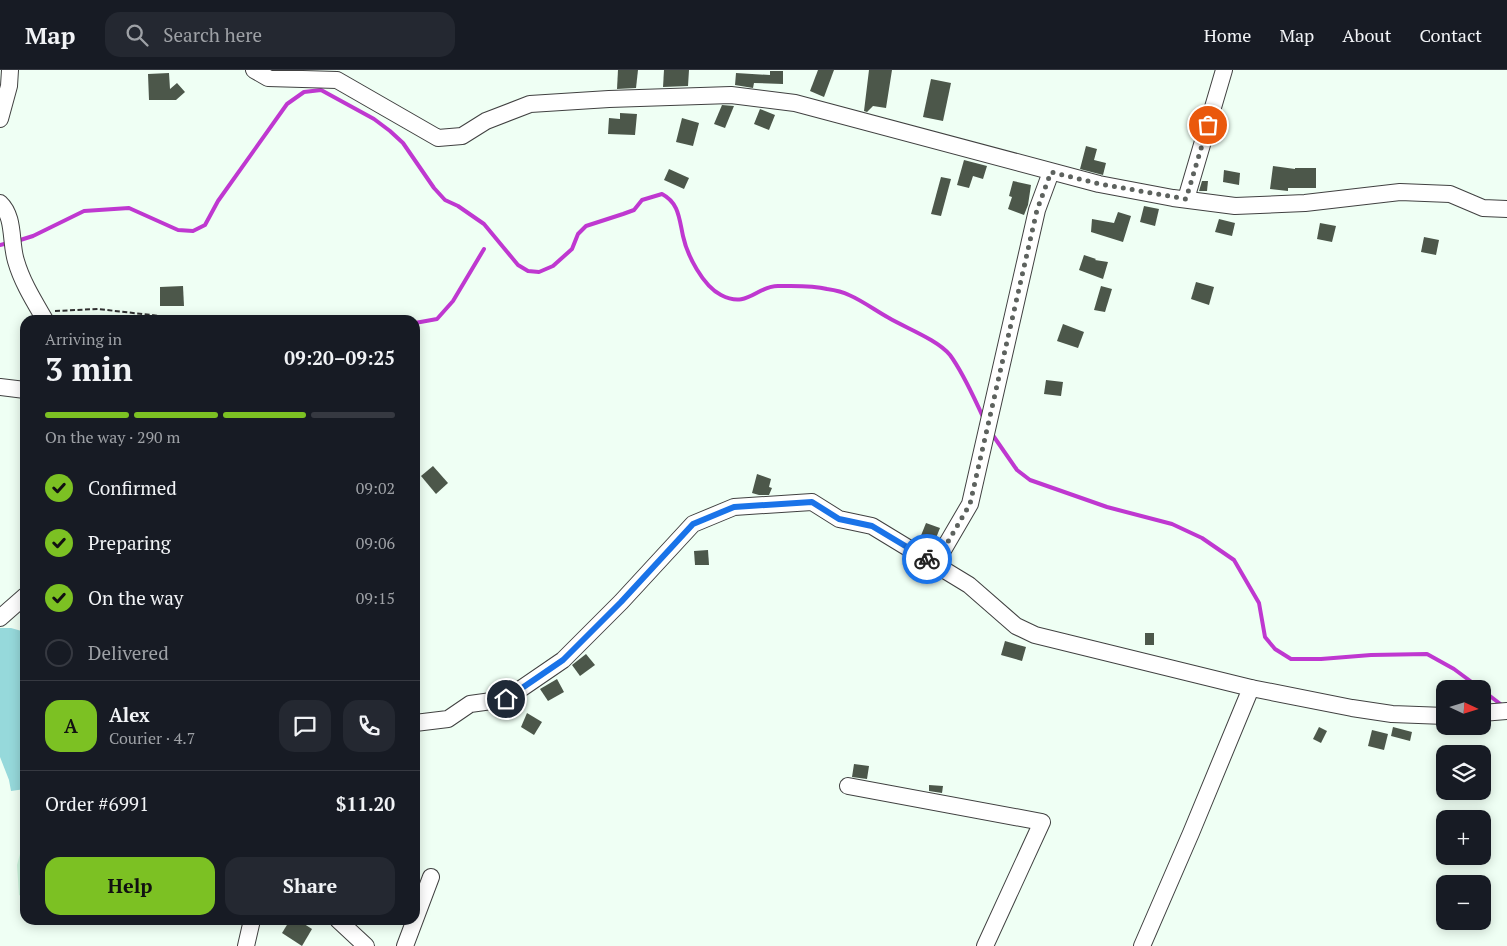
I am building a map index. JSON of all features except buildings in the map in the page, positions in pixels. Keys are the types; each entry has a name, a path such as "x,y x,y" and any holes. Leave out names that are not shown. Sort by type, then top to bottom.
{"street":[{"path":"0,119 9,86 10,70"},
{"path":"254,70 268,78 337,80 438,138 462,136 486,121 530,104 731,95 795,103 1051,172 1100,184 1186,199 1235,206 1305,202 1400,192 1450,194 1484,208 1507,209"},
{"path":"1186,199 1224,70"},
{"path":"935,564 970,504 1037,210 1051,172"},
{"path":"0,203 7,209 15,260 26,287 41,315"},
{"path":"0,387 20,389"},
{"path":"420,722 448,719 470,704 506,699 563,660 621,602 693,524 734,507 812,502 839,519 872,526 968,585 1016,626 1035,635 1251,688 1392,714 1436,716"},
{"path":"0,618 20,600"},
{"path":"1142,946 1251,688"},
{"path":"1491,712 1507,711"},
{"path":"848,786 1042,822 985,946"},
{"path":"420,908 432,877"},
{"path":"246,946 251,925"},
{"path":"343,925 366,946"},
{"path":"405,946 413,925"}],"path":[{"path":"50,315 98,309 151,315"}],"green space":[{"path":"20,854 20,896 19,895 17,865"}],"shaded area":[{"path":"0,628 11,628 20,631 20,790 11,791 0,757"}],"waterway":[{"path":"17,241 33,236 84,211 129,208 178,230 193,231 205,225 218,201 287,104 304,92 321,90 374,119 390,131 403,143 434,188 445,200 458,206 484,224 518,265 528,271 539,272 553,266 572,249 578,234 586,226 634,210 642,200 662,194 675,206 685,244 692,261 714,291 730,299 738,300 770,287 809,286 838,291 854,297 930,339 945,350 960,370 984,419"},
{"path":"0,245 8,243"},
{"path":"420,322 437,319 453,301 484,249"},
{"path":"992,434 1017,470 1030,480 1107,507 1172,524 1202,538 1234,560 1259,603 1265,637 1275,649 1291,659 1427,654 1454,669 1469,680"},
{"path":"1491,697 1503,706"}],"way so far":[{"path":"927,559 935,564 970,504 1037,210 1051,172 1100,184 1186,199 1208,125"}],"route":[{"path":"506,699 563,660 621,602 693,524 734,507 812,502 839,519 872,526 927,559"}]}
